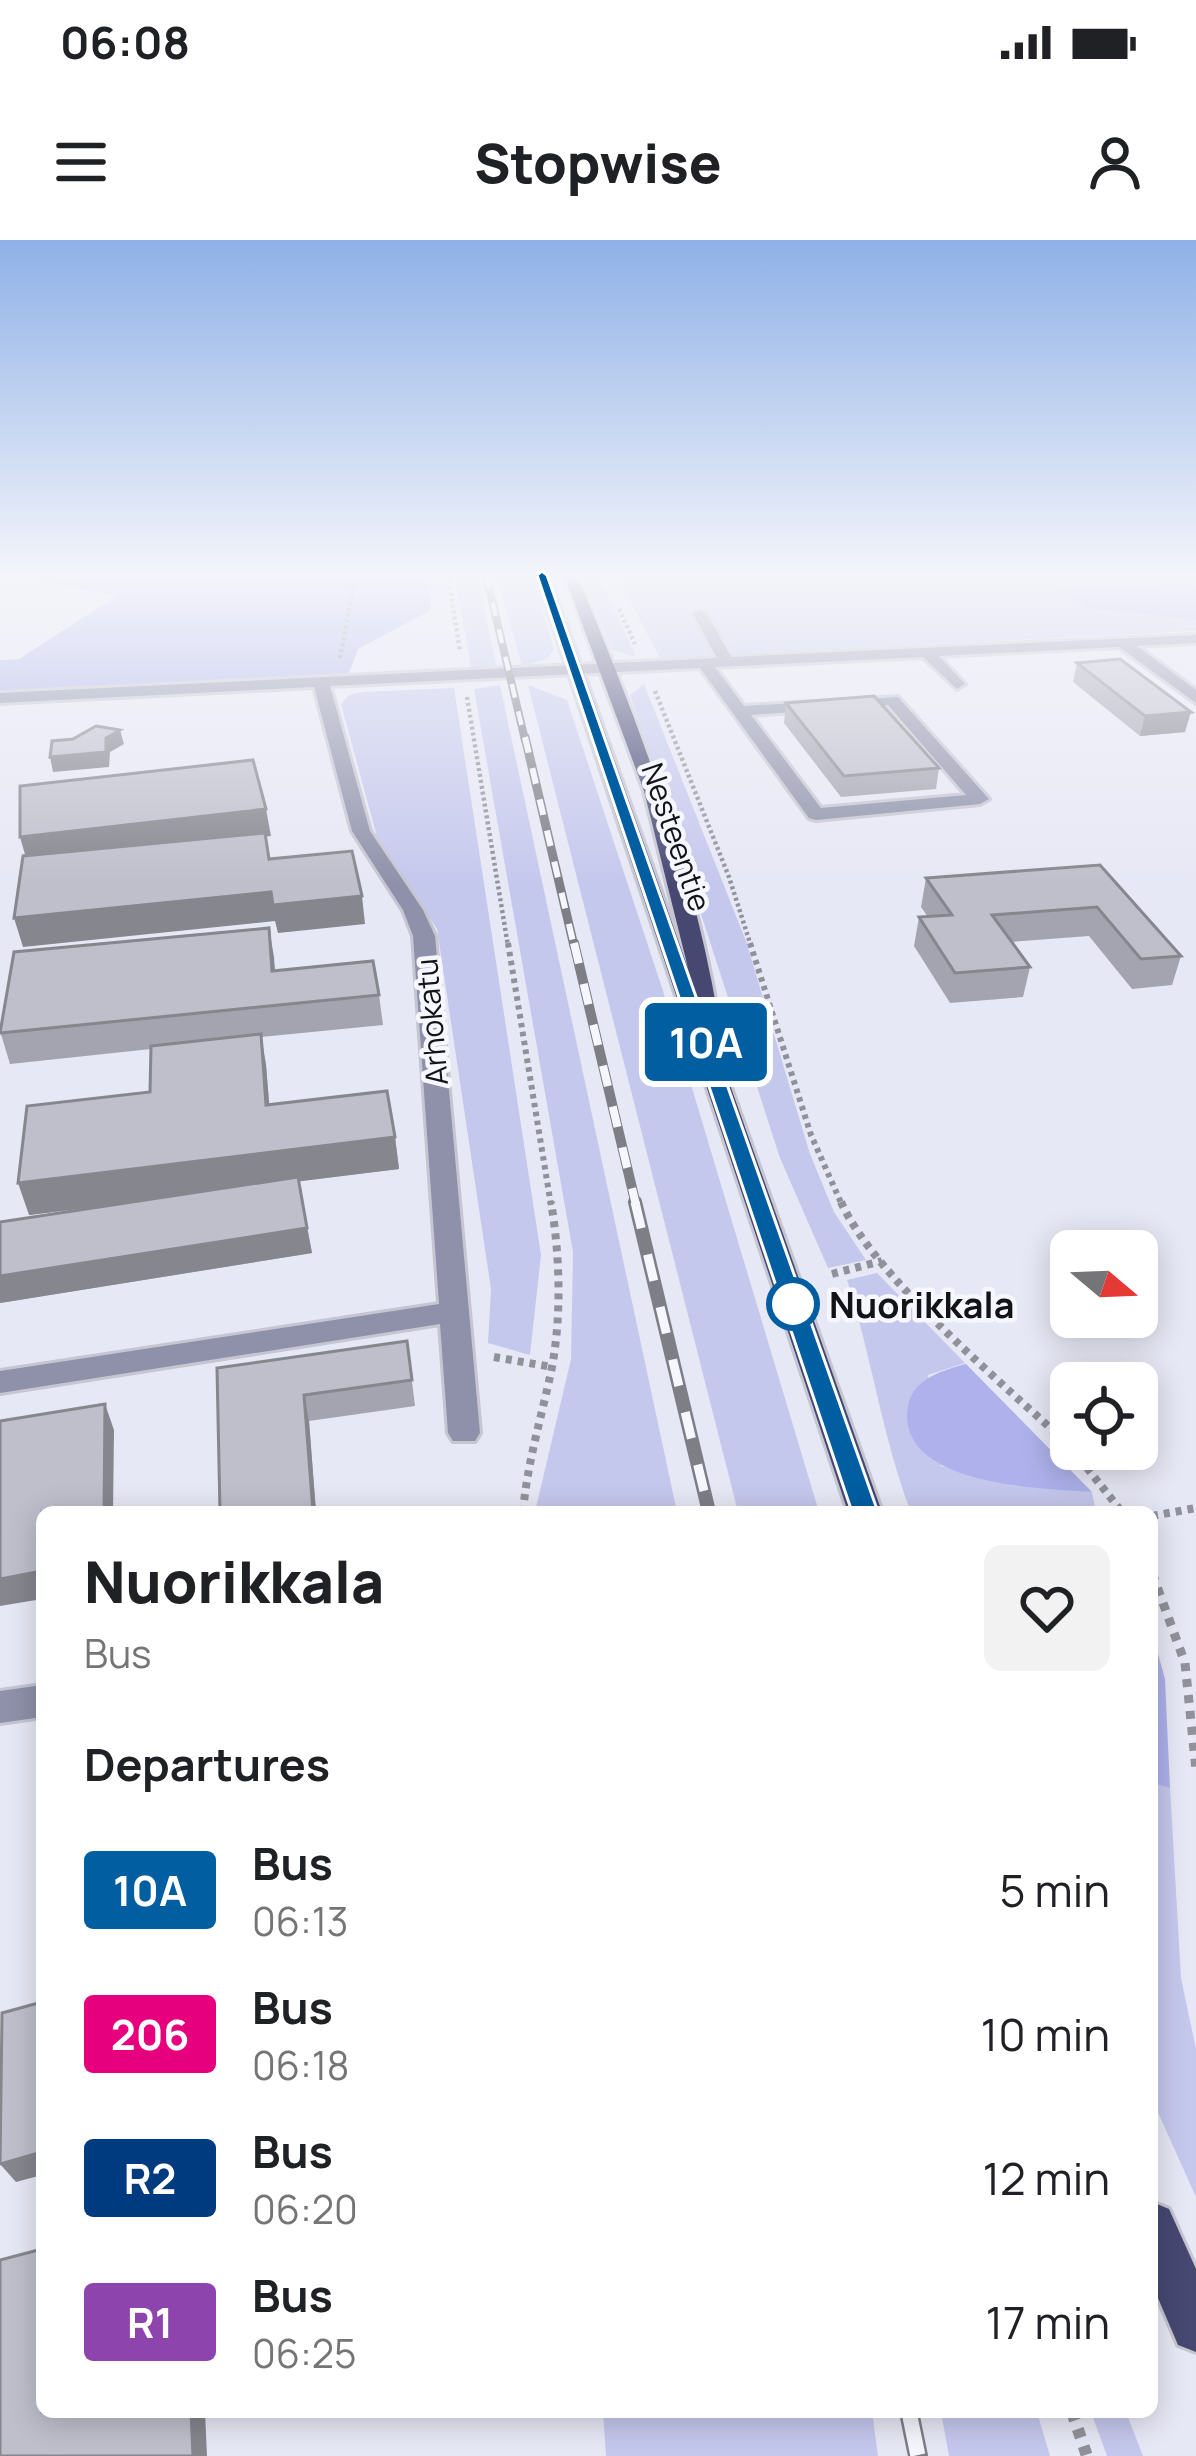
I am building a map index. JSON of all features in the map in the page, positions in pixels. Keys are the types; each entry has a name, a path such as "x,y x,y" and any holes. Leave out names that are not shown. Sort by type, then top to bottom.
{"main road":[{"name":"Nesteentie","path":"576,678 665,944 712,1058 863,1506"},
{"name":"Nesteentie","path":"613,678 668,829 696,934 712,1058"},
{"path":"1158,2240 1196,2327"}],"street":[{"path":"0,698 455,678"},
{"path":"717,678 816,814 980,799 892,700 743,711"},
{"path":"951,678 956,684"},
{"path":"1170,678 1196,698"},
{"name":"Arhokatu","path":"330,684 361,831 413,910 424,936 464,1433"},
{"path":"0,1382 454,1312"},
{"path":"0,1707 36,1702"}],"path":[{"path":"330,684 331,678"},
{"path":"464,678 559,1250 552,1367 526,1474 523,1506"},
{"path":"648,678 729,878 812,1135 846,1213 882,1261 1050,1426"},
{"path":"832,1274 882,1261"},
{"path":"458,1351 552,1367"},
{"path":"1089,1470 1117,1506"},
{"path":"1158,1515 1196,1508"},
{"path":"1158,1590 1185,1663 1196,1769"},
{"path":"1074,2418 1087,2456"}],"shaded area":[{"path":"0,678 274,678 0,691"},
{"path":"644,684 746,941 810,1154 834,1212 866,1260 828,1268 780,1158 630,695"},
{"path":"500,685 676,1506 536,1506 571,1359 573,1252 474,689"},
{"path":"528,685 567,700 663,991 817,1506 736,1506"},
{"path":"454,688 541,1255 530,1355 488,1343 491,1289 437,929 377,837 341,704 349,695 363,692"},
{"path":"877,1273 965,1363 928,1375 941,1466 1013,1485 1092,1492 1095,1506 909,1506 847,1280"},
{"path":"965,1364 1050,1450 1050,1470 1070,1470 1092,1492 981,1479 929,1457 913,1439 909,1403 926,1379"},
{"path":"1158,1654 1165,1679 1170,1788 1158,1785"},
{"path":"1158,1785 1170,1788 1181,1978 1196,2049 1196,2197 1158,2112"},
{"path":"603,2418 873,2418 878,2456 606,2456"},
{"path":"942,2418 1039,2418 1050,2456 949,2456"},
{"path":"1093,2418 1128,2418 1143,2456 1107,2456"}],"building":[{"path":"1097,678 1146,678 1191,712 1145,716"},
{"path":"874,696 939,768 844,776 786,703"},
{"path":"96,726 120,730 106,738 106,752 50,757 52,741 73,739"},
{"path":"253,760 266,809 20,837 20,786"},
{"path":"265,833 269,859 352,851 362,896 273,905 271,892 14,918 23,856"},
{"path":"1100,865 1181,956 1141,959 1097,907 992,915 1030,967 955,973 919,917 952,915 926,878"},
{"path":"269,928 272,971 373,961 379,995 0,1033 14,952"},
{"path":"261,1034 266,1105 387,1091 395,1137 18,1183 27,1106 150,1092 151,1046"},
{"path":"298,1177 307,1228 0,1276 0,1222"},
{"path":"407,1341 412,1380 304,1395 313,1506 220,1506 217,1368"},
{"path":"105,1404 104,1506 36,1506 36,1572 0,1579 0,1421"},
{"path":"36,2004 36,2154 0,2164 2,2013"},
{"path":"36,2251 36,2418 191,2418 193,2456 0,2456 0,2260"}],"railway":[{"path":"510,678 525,740"},
{"path":"525,737 574,946"},
{"path":"574,943 636,1205"},
{"path":"635,1202 708,1506"},
{"path":"910,2418 918,2456"}],"bus line":[{"name":"10A","path":"576,678 665,944 712,1058 863,1506"}],"place":[{"name":"Nuorikkala","path":"793,1304"}]}
